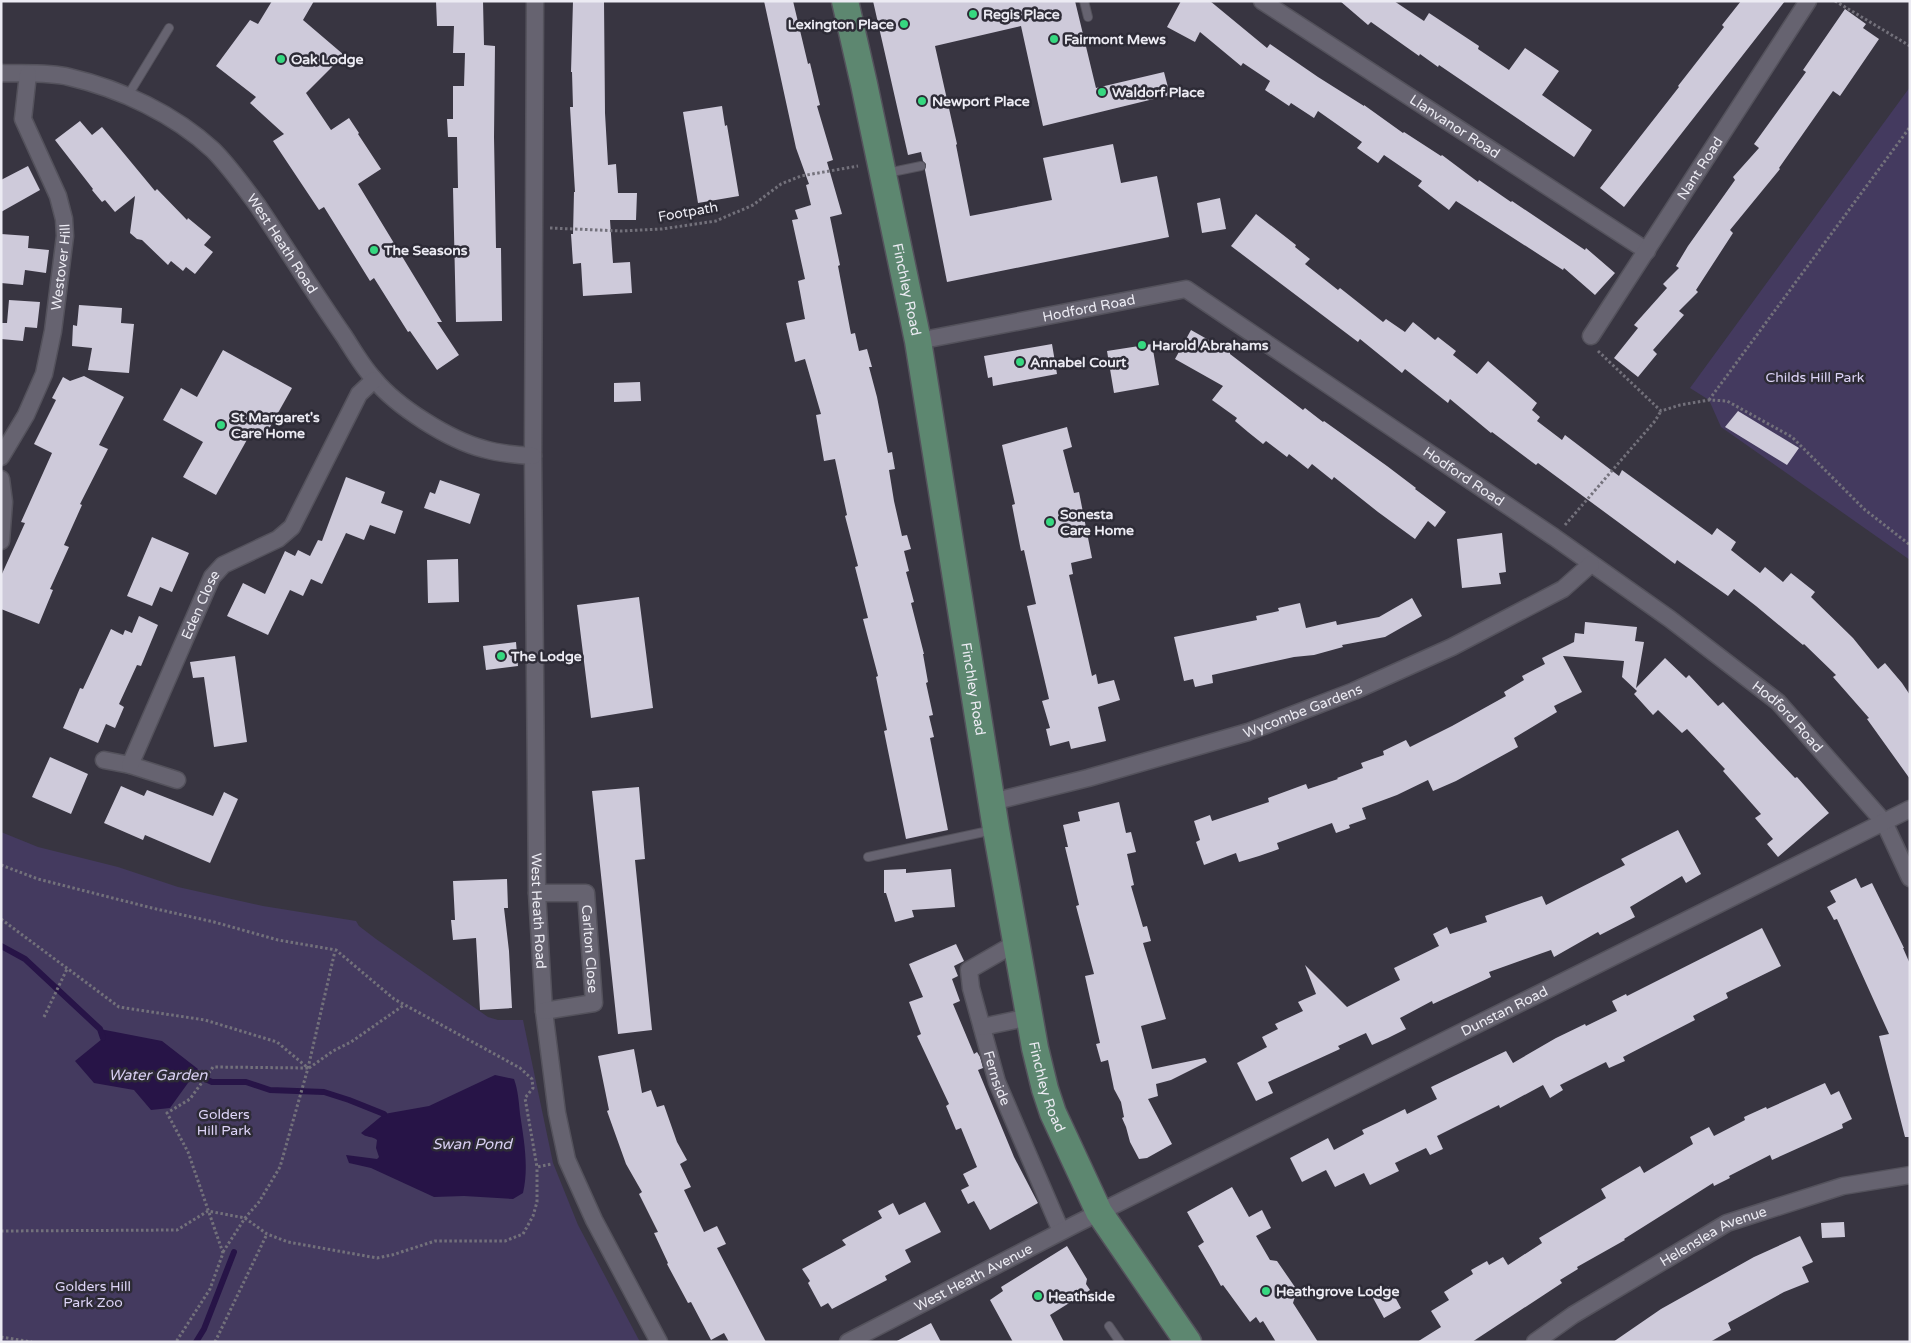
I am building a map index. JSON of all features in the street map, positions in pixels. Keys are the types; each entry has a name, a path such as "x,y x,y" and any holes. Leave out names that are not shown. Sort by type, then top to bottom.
{"main road":[{"name":"Finchley Road","path":"845,1 873,170 918,341 996,829 1039,1064 1053,1113 1099,1212 1183,1338"}],"street":[{"name":"West Heath Road","path":"535,1 533,456 537,893 544,1011 557,1113 567,1160 594,1220 659,1342"},
{"name":"Llanvanor Road","path":"1262,1 1647,251"},
{"name":"Nant Road","path":"1591,336 1808,1"},
{"name":"West Heath Road","path":"1,73 68,76 127,97 177,121 213,150 235,175 276,232 312,290 374,380 401,405 434,428 483,449 515,455 533,456"},
{"name":"Westover Hill","path":"1,457 26,414 44,374 53,331 65,236 64,219 58,196 23,119 28,74"},
{"name":"Hodford Road","path":"918,341 1186,289 1554,537 1670,619 1778,702 1884,822 1910,878"},
{"name":"Eden Close","path":"130,764 212,577 223,565 278,539 292,527 359,394 374,380"},
{"path":"1,479 4,502 1,541"},
{"name":"Wycombe Gardens","path":"992,802 1088,778 1248,732 1354,692 1452,647 1563,589 1591,564"},
{"path":"104,760 130,764 177,780"},
{"name":"Dunstan Road","path":"1099,1212 1910,809"},
{"name":"Carlton Close","path":"537,893 586,893 594,1003 544,1011"},
{"name":"Fernside","path":"1016,944 969,970 971,988 997,1082 1062,1231"},
{"path":"982,1027 1030,1017"},
{"name":"Helenslea Avenue","path":"1535,1342 1573,1315 1727,1223 1842,1186 1910,1175"},
{"name":"West Heath Avenue","path":"848,1342 1099,1212"}],"lane":[{"path":"1084,1 1088,17"},
{"path":"127,97 169,28"},
{"path":"873,170 921,166"},
{"path":"868,857 996,829"},
{"path":"1110,1326 1120,1342"}],"path":[{"path":"1835,1 1910,46"},
{"path":"1709,400 1910,127"},
{"name":"Footpath","path":"534,227 621,231 662,229 716,221 753,204 781,184 801,176 873,170"},
{"path":"1591,336 1598,352 1661,411"},
{"path":"1554,537 1656,421 1661,411 1680,405 1709,400 1727,401 1792,437 1864,509 1910,545"},
{"path":"1,865 38,879 143,906 214,922 278,940 336,950 394,999 520,1068 532,1079 533,1088 525,1098 537,1168 537,1202 533,1216 523,1234 505,1241 435,1241 377,1258 288,1242 267,1234 245,1218 208,1211 178,1230 1,1231"},
{"path":"1,918 119,1008 205,1020 277,1042 308,1068"},
{"path":"176,1342 210,1289 223,1253 245,1218 259,1202 280,1166 300,1099 336,950"},
{"path":"44,1017 67,969"},
{"path":"223,1253 188,1152 167,1112 190,1099 213,1068 308,1068 333,1051 351,1042 404,1005"},
{"path":"537,1168 567,1160"},
{"path":"215,1342 267,1234"},
{"path":"1,1336 32,1342"}],"green space":[{"name":"Childs Hill Park","path":"1910,87 1910,560 1721,427 1709,400 1690,388"},
{"name":"Golders Hill Park","path":"1,832 38,847 118,867 178,887 263,906 356,921 359,926 376,939 488,1017 498,1020 523,1020 553,1163 578,1225 640,1342 1,1342"}],"water":[{"name":"Water Garden","path":"100,1029 162,1041 198,1069 170,1108 151,1110 134,1090 94,1083 75,1061 102,1039"},
{"name":"Swan Pond","path":"495,1075 514,1079 525,1154 526,1173 523,1193 513,1199 464,1196 434,1197 371,1168 349,1163 346,1155 377,1159 379,1157 376,1148 377,1140 361,1133 384,1114 429,1106"}],"building":[{"path":"272,1 314,1 303,20 344,55 306,93 331,130 349,118 381,169 358,184 442,322 437,322 459,355 437,370 410,331 408,332 374,278 370,281 324,207 319,210 273,141 284,134 250,103 256,97 216,66 250,20 258,24"},
{"path":"436,1 483,1 484,45 495,46 496,248 501,248 502,321 456,322 453,188 458,188 457,137 448,137 447,119 453,119 453,86 464,86 465,53 453,53 454,26 437,26"},
{"path":"573,1 604,1 605,113 608,165 616,164 618,193 637,193 636,220 610,220 613,263 630,262 632,293 583,296 581,263 573,264 571,234 573,234 575,192 570,107 573,107 571,72"},
{"path":"764,1 793,1 808,64 810,63 820,105 817,106 833,160 827,162 842,214 830,217 851,334 855,333 859,351 867,349 872,367 869,367 888,453 892,452 895,469 889,470 894,501 902,536 907,535 911,549 904,551 909,571 906,572 914,602 911,603 924,654 928,682 926,683 933,715 929,716 934,737 930,738 948,830 906,839 884,731 887,730 876,677 878,676 863,619 868,618 855,567 858,566 845,516 847,515 835,459 824,461 816,415 821,414 805,359 795,362 786,323 805,319 798,281 805,279 792,220 798,219 795,210 811,205 806,185 809,184 796,148"},
{"path":"873,1 1075,1 1096,88 1164,72 1170,95 1043,126 1021,26 935,46 957,144 970,216 1052,200 1043,158 1113,144 1121,183 1157,176 1169,237 947,282 925,170 926,164 923,161 921,152 908,155"},
{"path":"1181,1 1210,1 1267,48 1270,44 1318,77 1364,105 1403,133 1442,155 1478,182 1479,180 1585,250 1586,248 1615,273 1595,295 1564,268 1563,270 1456,201 1449,210 1418,186 1422,181 1384,155 1378,163 1357,148 1362,142 1318,111 1314,118 1291,103 1289,106 1265,90 1270,81 1243,63 1241,66 1200,32 1195,42 1167,27"},
{"path":"1340,1 1394,1 1424,21 1429,13 1479,46 1478,49 1509,70 1525,48 1559,71 1542,95 1592,130 1574,157 1439,65 1438,67 1420,54 1419,56 1371,22 1368,25"},
{"path":"1741,1 1785,1 1624,207 1600,188 1679,87"},
{"path":"1845,9 1866,24 1863,28 1879,39 1840,96 1833,91 1780,169 1730,230 1733,233 1696,290 1698,292 1679,311 1684,315 1653,350 1657,354 1638,377 1614,358 1638,328 1634,325 1667,288 1663,284 1679,268 1676,266 1735,180 1733,177 1759,148 1754,144 1806,72 1803,70"},
{"path":"722,106 739,196 698,203 683,112"},
{"path":"80,121 92,135 102,127 155,191 157,189 187,220 188,218 211,237 204,245 213,252 195,274 186,267 183,271 171,261 168,265 142,240 137,239 130,233 135,196 115,212 105,200 102,202 92,190 55,140"},
{"path":"28,166 40,190 1,212 1,180"},
{"path":"1220,198 1226,229 1202,233 1197,203"},
{"path":"1256,214 1296,245 1295,247 1310,259 1305,264 1338,290 1340,288 1383,322 1386,319 1405,332 1413,322 1435,340 1438,337 1456,351 1453,355 1477,374 1488,361 1537,403 1532,410 1540,417 1537,421 1562,440 1565,435 1619,476 1622,470 1712,535 1717,528 1736,542 1731,550 1760,573 1765,567 1783,582 1791,573 1815,592 1811,597 1853,638 1878,669 1885,663 1910,695 1910,779 1867,719 1869,718 1833,677 1836,675 1804,644 1756,606 1734,589 1728,596 1677,560 1675,564 1538,463 1536,465 1491,433 1450,399 1448,403 1405,369 1402,373 1360,339 1358,342 1231,246"},
{"path":"1,234 29,236 28,248 49,250 46,273 25,270 23,285 1,283"},
{"path":"9,300 40,302 37,328 25,327 23,341 1,339 1,323 7,323"},
{"path":"79,305 122,308 121,323 134,324 129,373 88,370 92,348 72,346 73,325 77,326"},
{"path":"1191,330 1230,352 1230,354 1303,410 1305,408 1324,421 1387,466 1446,512 1435,527 1428,521 1415,539 1334,477 1332,480 1312,464 1308,469 1289,454 1287,457 1266,441 1263,444 1248,432 1235,421 1237,418 1212,400 1223,386 1175,359"},
{"name":"Annabel Court","path":"1052,344 1057,374 993,386 992,377 988,378 984,356"},
{"path":"1152,344 1159,385 1114,393 1107,351"},
{"name":"St Margaret's Care Home","path":"223,350 292,388 265,436 253,429 216,495 183,477 203,442 163,420 181,388 197,397"},
{"path":"84,376 124,397 99,445 108,449 80,504 82,505 64,545 69,547 50,589 53,590 39,624 1,609 1,576 25,523 21,522 52,453 34,444 56,400 52,398 63,377 70,381"},
{"path":"640,382 641,401 614,402 614,383"},
{"path":"1738,411 1799,448 1787,465 1725,427"},
{"path":"1067,427 1072,447 1063,450 1074,493 1079,492 1092,558 1071,563 1073,574 1069,575 1092,676 1096,674 1098,684 1114,680 1120,700 1098,707 1106,741 1071,749 1069,741 1050,746 1046,729 1050,728 1042,701 1049,699 1027,606 1036,604 1024,550 1021,551 1012,505 1015,504 1002,445"},
{"path":"346,477 385,492 381,503 403,511 395,534 370,525 364,540 346,533 322,584 311,579 303,596 290,590 268,635 227,616 243,583 265,594 285,551 295,556 298,550 310,556 318,540 322,541"},
{"path":"440,480 480,494 470,524 424,508 430,492 435,494"},
{"path":"1502,533 1506,572 1499,573 1501,584 1462,588 1457,539"},
{"path":"152,537 189,553 172,592 160,587 152,606 127,596"},
{"path":"458,559 459,602 428,603 427,560"},
{"path":"639,597 653,708 591,718 577,605"},
{"path":"1412,598 1422,616 1385,637 1342,645 1343,647 1314,655 1294,657 1212,675 1213,683 1195,687 1193,679 1184,681 1174,637 1257,620 1256,616 1279,611 1278,608 1300,603 1306,628 1336,621 1337,625 1379,617"},
{"path":"139,616 158,625 141,666 137,665 119,704 124,707 115,728 106,724 98,743 63,728 80,688 83,689 111,629 123,635 125,630 132,633"},
{"path":"1585,622 1637,627 1635,641 1644,642 1636,688 1665,658 1686,678 1689,675 1718,706 1723,702 1795,778 1797,777 1829,813 1778,857 1767,844 1773,839 1755,818 1761,814 1723,771 1725,769 1687,729 1682,733 1658,710 1653,715 1634,694 1637,691 1622,677 1624,661 1563,656 1582,692 1554,706 1557,712 1514,738 1518,747 1456,781 1433,791 1428,780 1397,795 1362,808 1366,819 1349,825 1350,828 1336,833 1332,823 1277,843 1279,849 1259,856 1239,862 1236,853 1204,865 1196,842 1200,840 1194,821 1210,815 1212,821 1269,802 1268,798 1306,784 1308,789 1338,779 1363,768 1361,763 1384,755 1383,751 1406,740 1410,747 1452,726 1506,696 1504,692 1524,680 1522,676 1545,664 1542,658 1574,642 1575,633 1584,634"},
{"name":"The Lodge","path":"516,642 518,666 486,670 483,646"},
{"path":"235,656 247,742 214,747 204,677 193,678 190,662"},
{"path":"50,757 88,774 71,814 32,797"},
{"path":"121,786 144,796 147,790 213,816 224,792 238,799 210,863 145,835 143,840 104,823"},
{"path":"639,787 645,859 635,860 652,1030 618,1034 592,791"},
{"path":"1119,802 1126,833 1131,832 1136,852 1127,854 1134,885 1131,886 1143,927 1147,926 1151,941 1143,943 1166,1019 1141,1026 1152,1069 1205,1058 1207,1062 1171,1080 1156,1084 1158,1096 1148,1099 1172,1144 1147,1158 1139,1159 1130,1142 1122,1118 1124,1117 1121,1102 1114,1089 1108,1060 1101,1062 1096,1044 1100,1043 1085,976 1094,974 1076,906 1079,905 1065,847 1068,847 1063,825 1080,821 1078,812"},
{"path":"1678,830 1701,874 1686,883 1682,876 1630,907 1635,917 1600,935 1598,932 1554,957 1551,950 1489,972 1491,977 1433,1004 1432,1001 1400,1018 1406,1029 1388,1038 1372,1045 1366,1033 1338,1046 1340,1049 1268,1082 1273,1093 1256,1101 1237,1063 1267,1047 1262,1037 1278,1029 1275,1024 1303,1011 1298,1002 1316,994 1305,965 1347,1007 1400,980 1394,968 1439,946 1433,934 1447,927 1450,934 1487,922 1485,916 1542,896 1546,905 1625,865 1621,859"},
{"path":"906,869 906,873 951,869 955,907 912,910 914,917 895,922 886,893 884,893 884,870"},
{"path":"1856,878 1861,888 1872,883 1910,964 1910,1137 1905,1137 1879,1036 1889,1034 1837,919 1834,920 1827,907 1836,902 1830,891"},
{"path":"507,879 508,908 504,908 509,951 512,1008 480,1010 476,938 453,940 451,920 455,920 453,881"},
{"path":"1762,928 1781,966 1726,993 1728,998 1693,1016 1695,1020 1623,1057 1625,1061 1609,1068 1606,1062 1560,1085 1563,1090 1550,1098 1543,1085 1500,1108 1499,1105 1437,1136 1443,1149 1430,1155 1426,1148 1395,1163 1399,1171 1370,1185 1364,1173 1335,1187 1326,1170 1302,1182 1290,1158 1328,1138 1334,1150 1364,1134 1362,1130 1405,1109 1407,1114 1437,1099 1431,1087 1506,1051 1513,1063 1556,1038 1617,1011 1612,1001 1626,994 1627,996"},
{"path":"956,944 964,961 954,966 958,976 952,979 960,1001 953,1004 974,1054 977,1052 980,1057 983,1068 978,1070 1014,1157 1038,1203 990,1230 974,1201 968,1204 961,1190 969,1186 963,1174 977,1167 961,1128 956,1130 946,1106 949,1104 917,1036 921,1034 909,1002 923,997 909,964"},
{"path":"634,1049 642,1093 651,1090 657,1107 664,1105 677,1142 687,1160 680,1164 691,1187 684,1190 704,1232 717,1226 726,1244 717,1248 766,1342 729,1342 724,1333 711,1340 691,1302 688,1303 667,1264 654,1233 658,1232 639,1194 642,1192 626,1164 607,1111 609,1110 598,1056"},
{"path":"1825,1083 1831,1095 1839,1091 1852,1119 1842,1124 1843,1128 1772,1160 1770,1155 1714,1186 1713,1183 1625,1240 1577,1267 1578,1269 1560,1280 1562,1283 1472,1342 1417,1342 1441,1327 1431,1311 1449,1300 1444,1292 1473,1274 1471,1270 1487,1261 1489,1265 1503,1257 1508,1265 1542,1243 1539,1238 1606,1198 1601,1189 1640,1166 1644,1173 1693,1144 1690,1137 1709,1127 1714,1136 1745,1120 1744,1117 1766,1107 1767,1109"},
{"path":"1232,1187 1249,1217 1262,1210 1271,1228 1256,1236 1270,1260 1277,1261 1297,1290 1293,1303 1318,1342 1276,1342 1263,1321 1260,1323 1256,1317 1250,1322 1223,1285 1221,1286 1198,1246 1204,1242 1187,1212"},
{"path":"925,1202 941,1232 905,1250 911,1262 885,1276 887,1280 832,1309 828,1303 821,1307 808,1283 810,1281 802,1269 846,1245 842,1240 882,1218 878,1211 893,1203 899,1215"},
{"path":"1844,1222 1845,1237 1822,1238 1821,1223"},
{"path":"1800,1236 1813,1262 1802,1267 1809,1282 1784,1292 1728,1323 1731,1330 1710,1342 1613,1342 1661,1309 1754,1257"},
{"name":"Heathside","path":"1067,1246 1087,1279 1086,1284 1090,1290 1050,1315 1064,1342 1013,1342 990,1300 1003,1291 1001,1287"},
{"path":"1389,1286 1401,1308 1384,1318 1372,1296"},
{"path":"931,1323 941,1342 895,1342"}],"waterway":[{"path":"1,946 25,959 100,1029 103,1038"},
{"path":"194,1074 212,1082 246,1082 270,1090 324,1092 384,1114"},
{"path":"196,1342 204,1329 234,1252"}],"place":[{"name":"Regis Place","path":"973,14"},
{"name":"Lexington Place","path":"904,24"},
{"name":"Fairmont Mews","path":"1054,39"},
{"name":"Oak Lodge","path":"281,59"},
{"name":"Waldorf Place","path":"1102,92"},
{"name":"Newport Place","path":"922,101"},
{"name":"The Seasons","path":"374,250"},
{"name":"Harold Abrahams","path":"1142,345"},
{"name":"Annabel Court","path":"1020,362"},
{"name":"St Margaret's Care Home","path":"221,425"},
{"name":"Sonesta Care Home","path":"1050,522"},
{"name":"The Lodge","path":"501,656"},
{"name":"Heathgrove Lodge","path":"1266,1291"},
{"name":"Heathside","path":"1038,1296"}],"park label":[{"name":"Golders Hill Park Zoo","path":"93,1294"}]}
